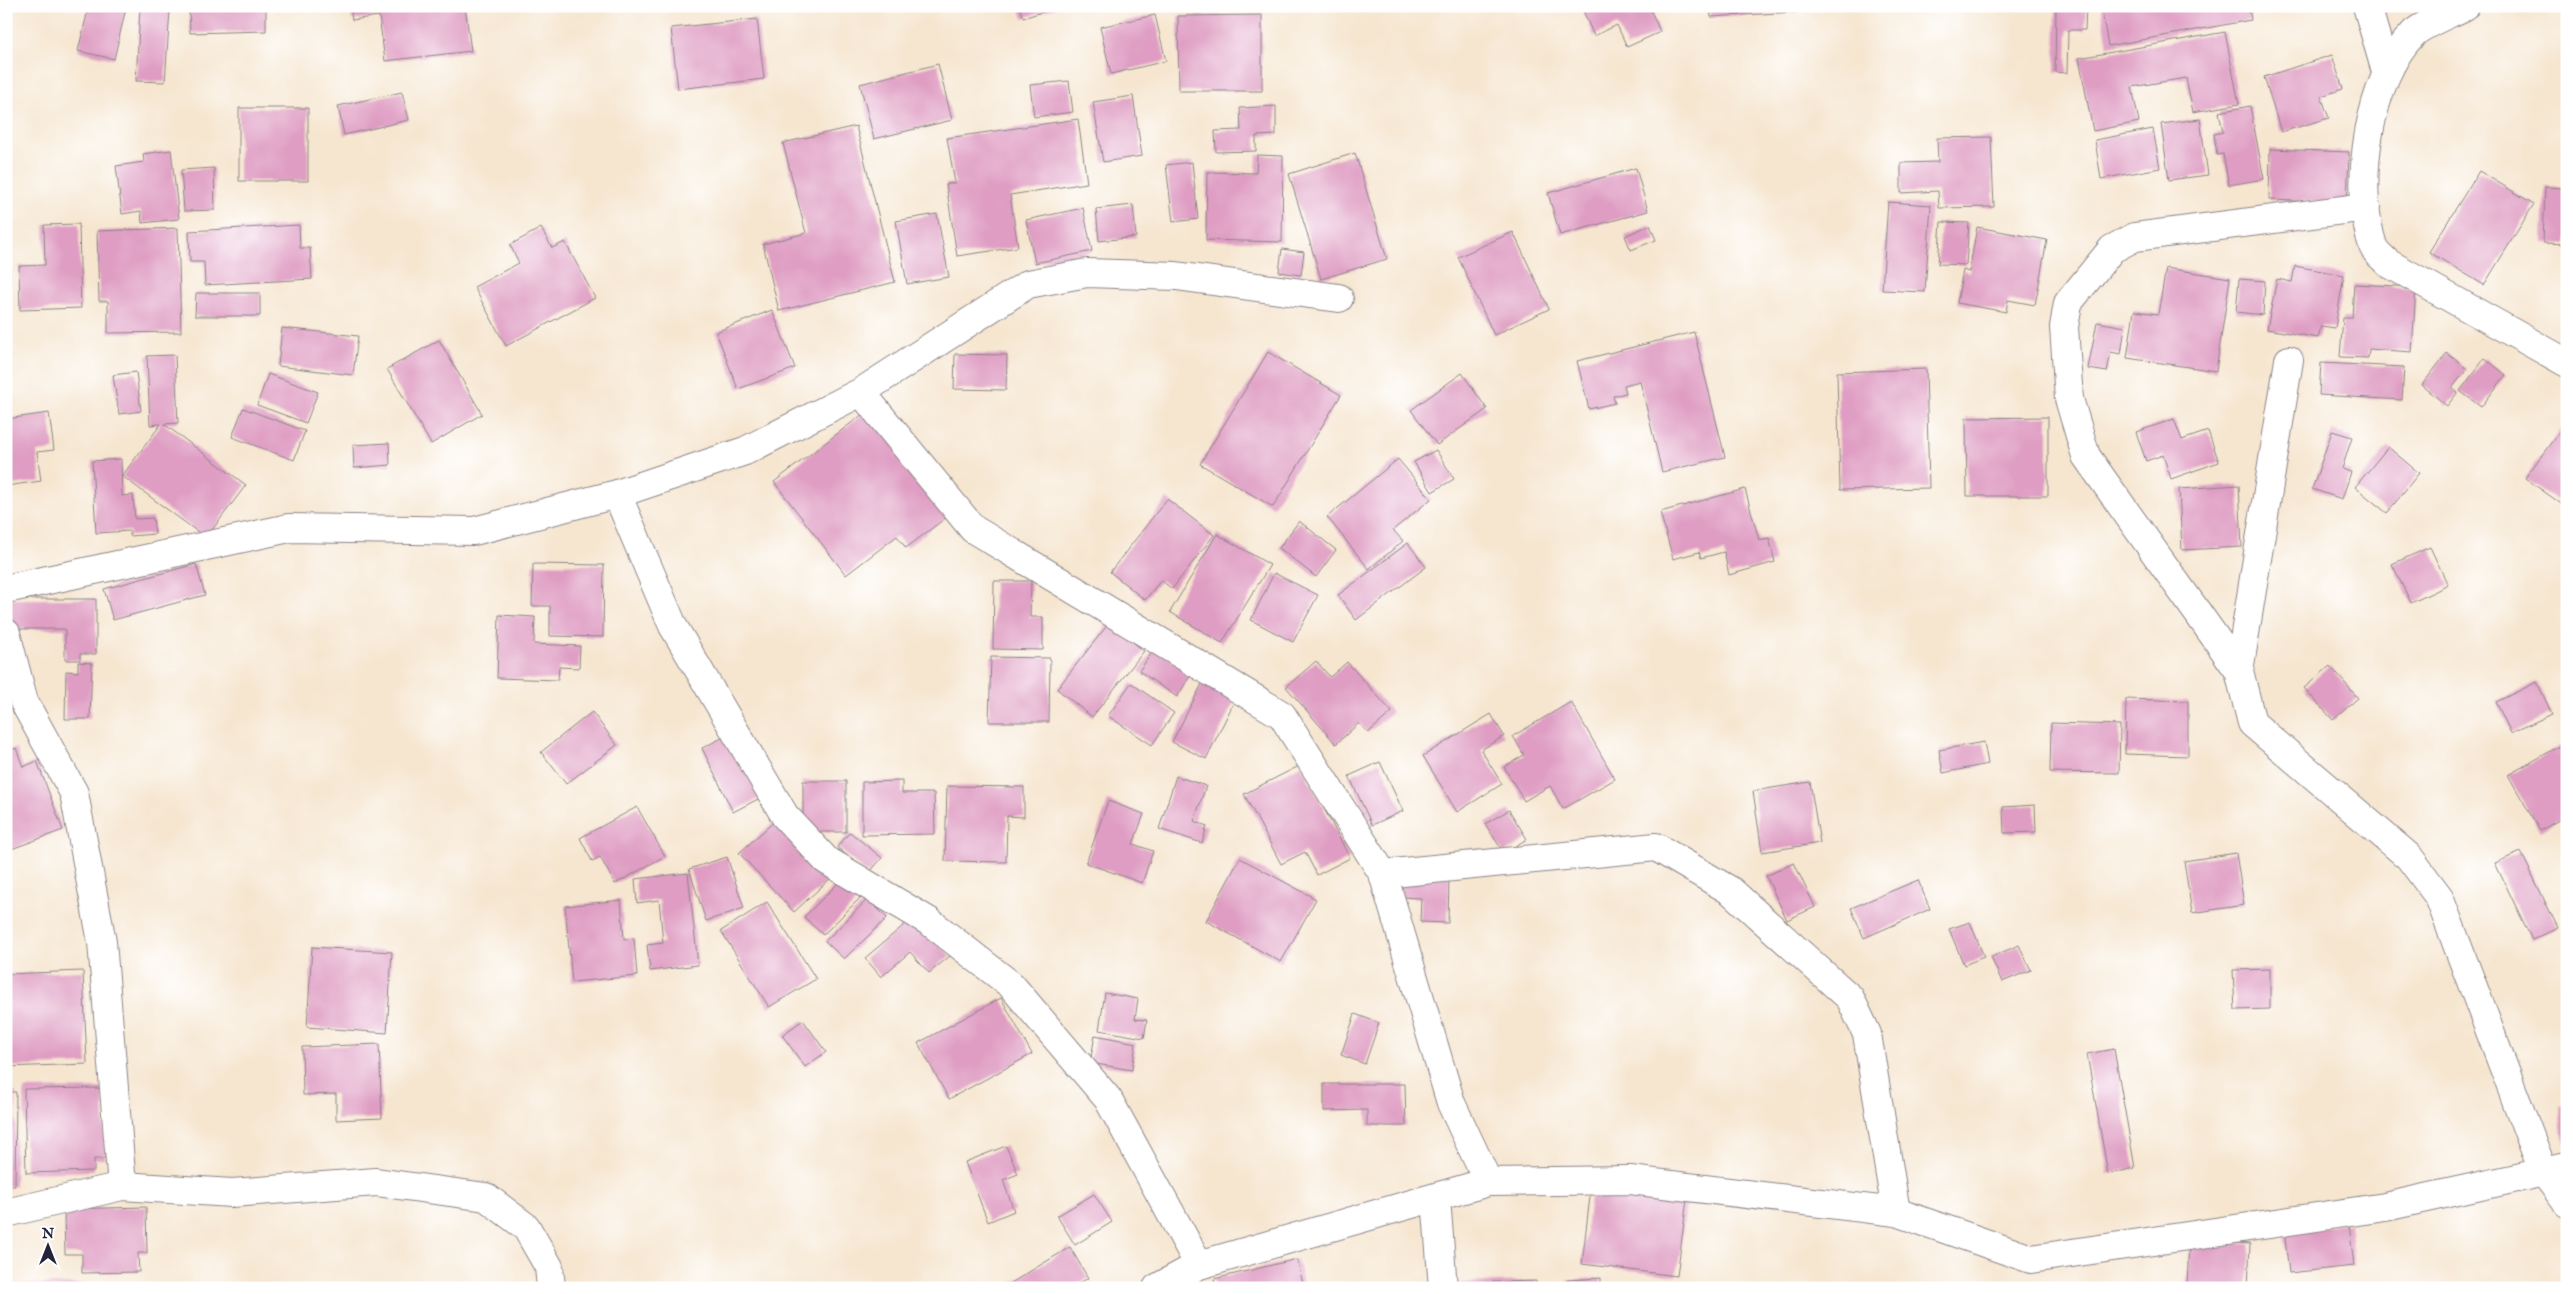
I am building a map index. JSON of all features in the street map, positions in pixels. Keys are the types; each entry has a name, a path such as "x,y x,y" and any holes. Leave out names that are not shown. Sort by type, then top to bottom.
{"street":[{"path":"2367,6 2386,72"},
{"path":"2465,6 2415,32 2386,72 2366,140 2366,207 2374,248 2388,263 2567,363"},
{"path":"2366,207 2135,237 2112,249 2068,303 2064,326 2069,399 2086,456 2239,671 2252,723 2409,857 2439,897 2555,1169 2567,1203"},
{"path":"6,589 289,528 474,531 617,494 745,451 861,392 1028,284 1088,273 1176,276 1339,298"},
{"path":"2239,671 2289,360"},
{"path":"861,392 973,529 1282,715 1383,874 1451,1103 1488,1182"},
{"path":"617,494 673,626 785,816 826,860 930,922 1011,984 1108,1099 1199,1265"},
{"path":"6,633 24,702 74,792 102,942 122,1186"},
{"path":"1383,874 1656,847 1731,891 1850,998 1867,1034 1896,1212"},
{"path":"1156,1288 1199,1265 1488,1182 1630,1180 1896,1212 2031,1259 2385,1207 2555,1169"},
{"path":"6,1213 122,1186 232,1193 376,1182 486,1197 526,1227 549,1267 551,1288"},
{"path":"1436,1198 1443,1288"}],"building":[{"path":"89,6 126,8 114,59 78,51"},
{"path":"189,6 266,6 266,31 190,33"},
{"path":"350,6 465,6 471,51 385,61 379,16 352,20"},
{"path":"1019,6 1058,6 1058,7 1023,18"},
{"path":"1581,6 1649,6 1660,32 1627,47 1617,25 1594,36"},
{"path":"1710,6 1795,6 1795,12 1711,17"},
{"path":"2056,6 2086,6 2085,30 2068,30 2067,73 2055,72"},
{"path":"2101,6 2249,6 2251,20 2108,46"},
{"path":"140,7 170,10 165,82 136,81"},
{"path":"1155,15 1166,61 1111,74 1100,27"},
{"path":"1262,15 1262,91 1179,91 1178,16"},
{"path":"757,19 764,79 678,89 671,28"},
{"path":"2225,32 2239,104 2193,112 2186,78 2132,87 2139,122 2093,131 2079,58"},
{"path":"2332,55 2343,89 2321,96 2329,118 2281,132 2264,77"},
{"path":"938,64 952,120 874,139 860,84"},
{"path":"1069,81 1073,112 1034,117 1030,85"},
{"path":"402,92 409,120 344,135 338,106"},
{"path":"1133,96 1142,156 1103,162 1093,102"},
{"path":"1276,106 1276,135 1256,136 1256,151 1216,152 1215,131 1241,130 1240,108"},
{"path":"2250,106 2264,179 2229,185 2223,154 2217,155 2214,134 2223,132 2219,112"},
{"path":"239,108 308,108 308,181 239,181"},
{"path":"1078,119 1087,183 1010,195 1018,247 957,256 946,184 955,183 947,138"},
{"path":"2200,119 2208,175 2169,180 2161,124"},
{"path":"856,126 895,282 779,311 763,244 806,233 783,143"},
{"path":"2153,129 2160,168 2101,179 2095,140"},
{"path":"1991,137 1994,207 1939,208 1938,191 1901,193 1901,163 1938,162 1937,138"},
{"path":"2270,149 2349,152 2347,203 2269,200"},
{"path":"171,150 179,219 142,223 141,211 122,214 116,166 144,162 143,154"},
{"path":"1355,153 1387,259 1321,279 1289,174"},
{"path":"1257,155 1283,156 1282,242 1206,240 1207,172 1256,173"},
{"path":"1192,162 1198,219 1173,222 1166,165"},
{"path":"214,168 215,210 184,211 181,170"},
{"path":"1636,168 1648,211 1560,235 1548,193"},
{"path":"2479,171 2534,204 2484,285 2429,252"},
{"path":"2545,187 2567,188 2567,244 2543,243"},
{"path":"1888,202 1931,205 1925,292 1882,290"},
{"path":"6,204 10,219 6,220"},
{"path":"1133,205 1136,237 1099,241 1096,209"},
{"path":"1083,208 1092,251 1035,263 1026,220"},
{"path":"937,214 949,277 907,284 896,221"},
{"path":"1941,222 1969,223 1966,265 1938,264"},
{"path":"79,224 81,308 20,310 19,266 45,265 44,225"},
{"path":"299,225 300,248 310,248 312,279 205,285 204,262 190,262 189,231"},
{"path":"1650,225 1656,240 1631,250 1625,236"},
{"path":"1977,227 2047,240 2035,305 2008,300 2006,312 1957,303 1963,270 1969,272"},
{"path":"178,228 181,332 108,333 108,301 99,301 97,231"},
{"path":"541,228 552,248 565,242 595,298 506,346 474,287 519,263 510,245"},
{"path":"1513,232 1549,309 1494,335 1458,257"},
{"path":"6,234 11,234 9,307 6,307"},
{"path":"1282,249 1304,252 1301,275 1279,272"},
{"path":"2295,266 2344,275 2335,328 2321,326 2318,338 2267,329 2277,279 2292,282"},
{"path":"2166,268 2230,278 2216,371 2127,358 2134,311 2158,314"},
{"path":"2239,279 2265,281 2263,315 2236,312"},
{"path":"2354,284 2416,287 2412,352 2369,349 2368,358 2340,357 2343,318 2352,318"},
{"path":"196,293 260,293 260,316 195,316"},
{"path":"772,310 795,368 738,389 716,332"},
{"path":"2097,322 2125,327 2121,354 2111,352 2107,372 2088,369"},
{"path":"282,328 358,336 353,375 278,366"},
{"path":"1694,332 1725,457 1662,472 1640,381 1624,385 1626,393 1613,396 1615,403 1589,409 1577,361"},
{"path":"439,340 482,414 431,444 387,369"},
{"path":"1268,352 1341,395 1273,507 1200,464"},
{"path":"2447,353 2467,369 2452,388 2458,392 2447,406 2422,385"},
{"path":"955,354 1007,355 1006,390 954,389"},
{"path":"175,355 178,423 164,424 246,485 206,538 122,476 161,424 150,425 147,356"},
{"path":"2485,358 2506,375 2481,407 2460,391"},
{"path":"2321,363 2404,367 2402,400 2319,395"},
{"path":"1926,369 1929,488 1840,490 1837,372"},
{"path":"6,370 8,370 9,394 6,394"},
{"path":"136,372 141,411 119,414 113,375"},
{"path":"1462,373 1487,409 1437,445 1411,410"},
{"path":"268,374 318,392 306,423 257,405"},
{"path":"243,408 305,431 294,460 232,437"},
{"path":"871,408 952,513 906,548 897,536 846,575 774,482"},
{"path":"49,413 54,450 37,452 41,481 6,486 6,419"},
{"path":"2048,417 2048,496 1967,496 1966,418"},
{"path":"2174,419 2182,440 2208,431 2219,462 2171,479 2163,455 2146,461 2136,432"},
{"path":"2567,421 2567,508 2525,478"},
{"path":"2332,431 2352,437 2342,469 2351,472 2342,499 2312,489"},
{"path":"389,443 390,465 354,468 353,445"},
{"path":"2388,447 2419,473 2387,513 2355,487"},
{"path":"1436,450 1454,479 1432,492 1414,462"},
{"path":"121,459 122,496 133,495 135,519 153,518 155,534 130,536 130,531 96,533 92,461"},
{"path":"1398,459 1431,499 1393,530 1403,541 1369,569 1327,517"},
{"path":"2239,485 2242,547 2182,550 2179,489"},
{"path":"1745,489 1759,540 1769,538 1775,562 1729,575 1724,552 1701,558 1699,552 1673,559 1660,512"},
{"path":"1167,499 1214,535 1172,589 1161,580 1145,600 1110,572"},
{"path":"1299,521 1336,550 1316,577 1279,548"},
{"path":"1217,534 1270,565 1222,643 1170,612"},
{"path":"1408,543 1426,567 1356,620 1338,595"},
{"path":"2430,547 2448,585 2411,603 2392,564"},
{"path":"196,564 205,595 113,620 104,589"},
{"path":"533,564 604,565 603,637 550,636 550,606 532,606"},
{"path":"1274,573 1318,595 1293,642 1251,620"},
{"path":"994,581 1031,581 1030,617 1043,617 1043,650 993,649"},
{"path":"11,599 96,599 96,654 80,654 80,660 65,660 65,629 11,629"},
{"path":"499,615 535,617 534,644 580,646 579,668 559,667 558,680 497,678"},
{"path":"1109,623 1144,651 1092,717 1057,689"},
{"path":"1155,648 1192,673 1177,697 1139,671"},
{"path":"991,657 1050,658 1049,722 989,722"},
{"path":"1316,661 1330,677 1347,662 1392,712 1368,733 1359,723 1336,744 1286,687"},
{"path":"78,662 92,663 90,719 65,719 66,671 78,672"},
{"path":"2330,666 2358,698 2333,720 2304,688"},
{"path":"1204,680 1237,696 1206,759 1172,742"},
{"path":"2537,682 2552,714 2511,733 2496,702"},
{"path":"1131,683 1174,713 1152,745 1108,716"},
{"path":"2126,699 2188,701 2188,756 2125,754"},
{"path":"1571,702 1615,779 1563,809 1550,786 1524,801 1504,767 1524,755 1513,736"},
{"path":"592,712 617,745 566,784 541,752"},
{"path":"1491,714 1504,736 1481,750 1502,784 1457,812 1423,756"},
{"path":"2051,723 2120,725 2119,773 2050,772"},
{"path":"728,735 760,798 733,812 702,748"},
{"path":"1984,742 1988,764 1943,773 1939,750"},
{"path":"2567,742 2567,815 2540,831 2508,775"},
{"path":"16,748 23,767 37,761 63,830 6,851 6,752"},
{"path":"1380,762 1403,811 1372,825 1349,776"},
{"path":"1301,765 1350,858 1317,875 1305,852 1281,864 1244,794"},
{"path":"1176,776 1206,786 1194,821 1207,826 1202,843 1159,829"},
{"path":"803,781 846,781 846,832 803,832"},
{"path":"902,781 902,793 934,793 935,834 862,835 862,782"},
{"path":"1810,782 1820,843 1762,852 1753,791"},
{"path":"947,786 1024,787 1024,817 1007,816 1006,862 945,861"},
{"path":"1108,801 1144,814 1133,844 1153,851 1142,883 1086,863"},
{"path":"2035,805 2036,832 2004,833 2003,807"},
{"path":"637,807 665,856 615,884 600,857 592,861 580,838"},
{"path":"1509,810 1527,839 1504,853 1485,824"},
{"path":"778,818 832,877 794,912 739,853"},
{"path":"850,832 882,858 868,874 837,847"},
{"path":"2521,852 2558,928 2532,940 2495,863"},
{"path":"2236,853 2244,905 2192,913 2184,861"},
{"path":"727,857 744,908 706,921 689,869"},
{"path":"1240,858 1316,899 1281,962 1206,921"},
{"path":"1794,863 1815,907 1787,920 1766,876"},
{"path":"688,873 698,965 650,971 647,945 663,943 659,900 637,903 635,879"},
{"path":"1400,876 1449,877 1448,923 1420,922 1421,898 1400,897"},
{"path":"842,879 860,898 823,935 804,917"},
{"path":"1918,880 1930,909 1864,938 1851,908"},
{"path":"868,899 887,918 844,959 825,941"},
{"path":"621,900 624,939 634,938 637,976 572,982 565,906"},
{"path":"767,902 816,979 769,1007 721,931"},
{"path":"916,915 950,956 929,973 910,952 881,977 865,958"},
{"path":"1970,922 1984,957 1964,965 1949,929"},
{"path":"2019,945 2031,970 2002,982 1991,957"},
{"path":"312,947 392,952 387,1033 307,1027"},
{"path":"2270,969 2270,1009 2235,1010 2233,970"},
{"path":"83,971 87,1064 6,1067 6,974"},
{"path":"1105,993 1138,999 1135,1019 1147,1020 1144,1038 1099,1030"},
{"path":"1001,998 1032,1054 949,1099 918,1043"},
{"path":"1355,1014 1379,1023 1365,1064 1341,1055"},
{"path":"803,1020 826,1052 805,1067 782,1035"},
{"path":"1095,1035 1136,1043 1132,1070 1090,1063"},
{"path":"379,1044 382,1118 336,1120 336,1094 303,1095 302,1047"},
{"path":"2114,1049 2135,1168 2108,1174 2087,1054"},
{"path":"1324,1084 1405,1084 1406,1126 1367,1126 1367,1110 1324,1111"},
{"path":"103,1088 105,1159 94,1159 94,1171 26,1173 24,1089"},
{"path":"6,1092 16,1092 15,1186 6,1186"},
{"path":"2567,1106 2567,1142 2564,1143 2560,1107"},
{"path":"1006,1146 1018,1174 1003,1180 1014,1211 988,1222 965,1162"},
{"path":"1591,1188 1687,1199 1677,1276 1582,1264"},
{"path":"1094,1194 1112,1222 1075,1245 1057,1216"},
{"path":"146,1207 147,1253 138,1253 139,1272 82,1273 82,1254 65,1254 64,1209"},
{"path":"2349,1224 2354,1266 2289,1273 2284,1230"},
{"path":"2189,1241 2250,1244 2248,1288 2187,1288"},
{"path":"1070,1247 1088,1278 1072,1288 1015,1288 1011,1283"},
{"path":"1297,1259 1304,1288 1216,1288 1214,1279"},
{"path":"1601,1278 1601,1288 1568,1288 1567,1280"},
{"path":"1536,1281 1536,1288 1460,1288 1460,1283"},
{"path":"6,1284 102,1284 102,1288 6,1288"}]}
